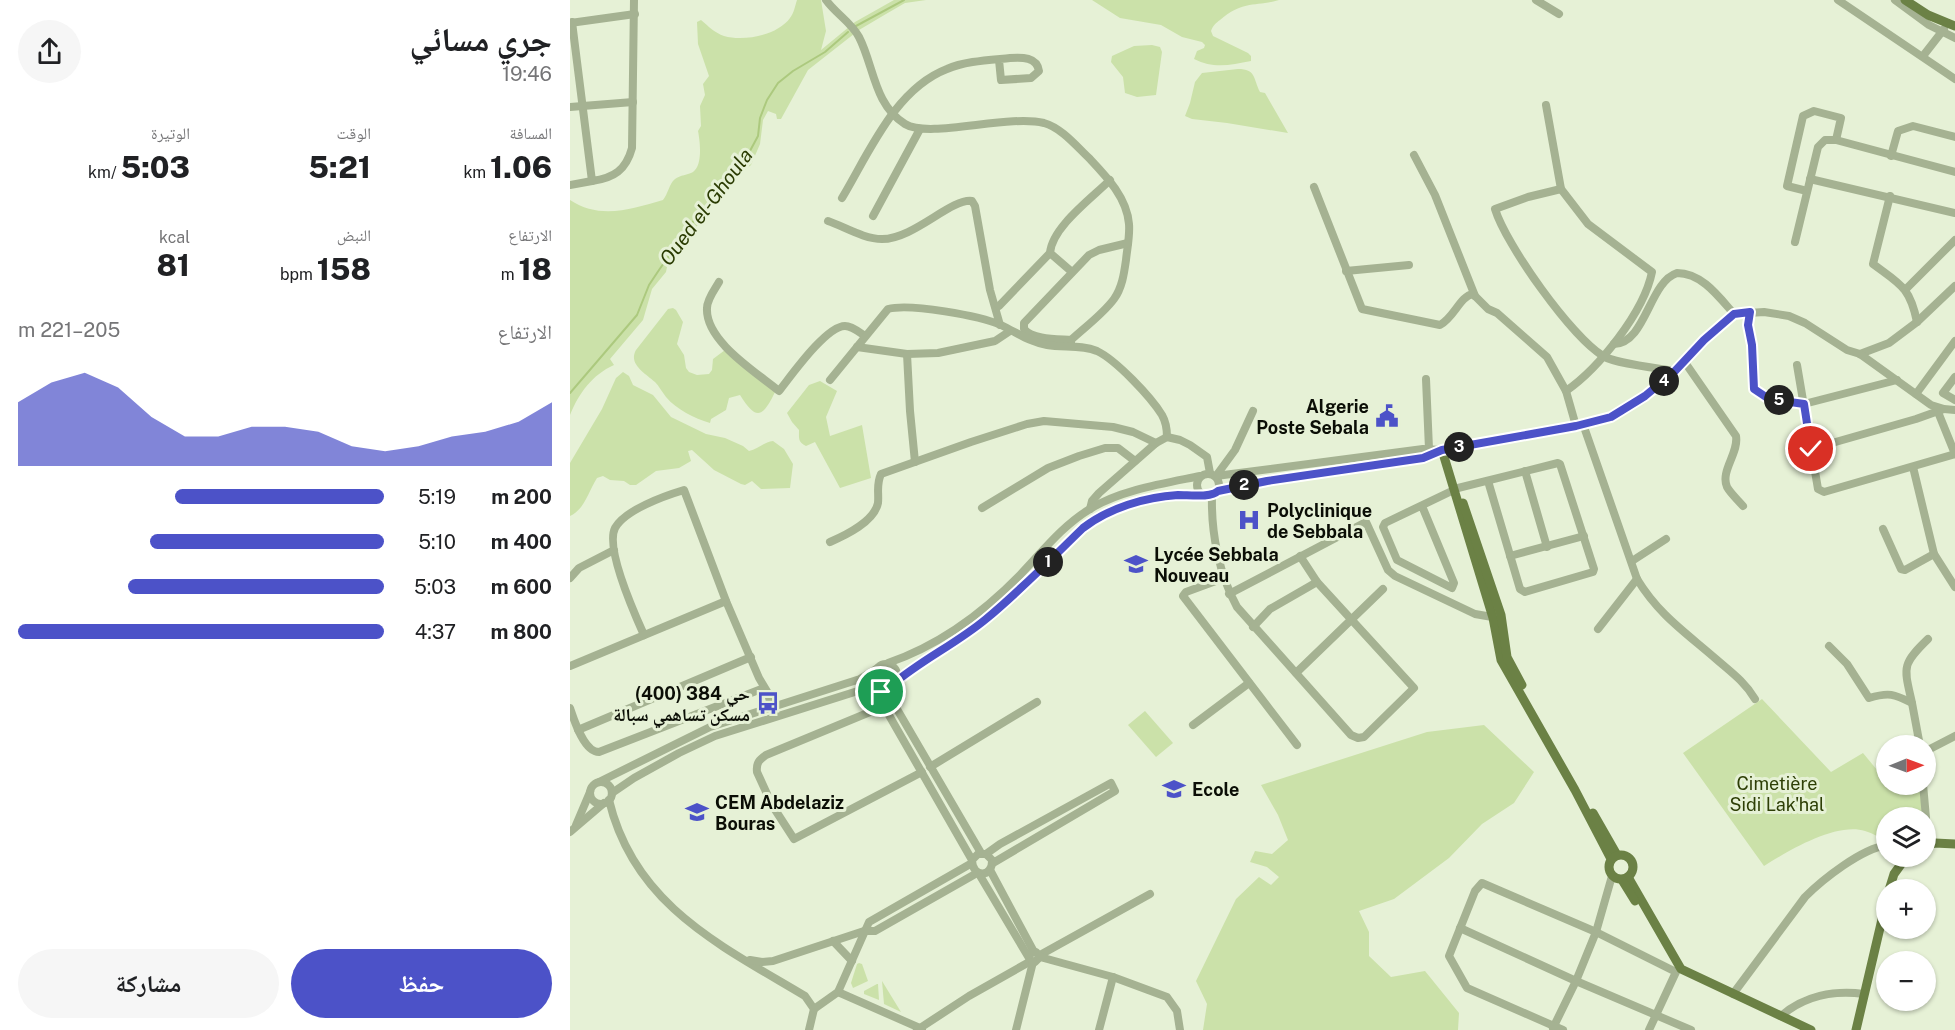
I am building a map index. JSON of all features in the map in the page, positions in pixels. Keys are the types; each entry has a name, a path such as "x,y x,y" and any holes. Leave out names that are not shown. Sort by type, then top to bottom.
{"main road":[{"path":"1905,0 1948,27"},
{"path":"1445,450 1498,618 1507,657 1614,857"},
{"path":"1936,843 1955,844"},
{"path":"1623,855 1632,861 1632,873 1625,878 1612,876 1608,865 1614,857 1623,855"},
{"path":"1625,878 1681,969 1811,1030"},
{"path":"1625,878 1676,972 1797,1030"},
{"path":"1856,1030 1877,939"}],"street":[{"path":"570,185 614,176 629,160 633,148 634,0"},
{"path":"826,0 859,36 877,89 892,113 906,124 920,129 1006,121 1046,123 1073,142 1110,180 1128,216 1129,225 1124,274 1119,290 1113,300 1071,343 1047,345 1026,339 1000,325 928,309 899,306 888,309 830,380"},
{"path":"1536,0 1558,14"},
{"path":"1838,0 1955,79"},
{"path":"1895,0 1913,14 1948,27 1955,38"},
{"path":"592,181 571,22 635,14"},
{"path":"1923,56 1948,27"},
{"path":"842,198 892,113 916,87 942,70 950,67 999,60 1022,57 1038,64 1040,71 1031,78 1001,80 999,60"},
{"path":"570,107 633,102"},
{"path":"1546,105 1561,189 1588,224 1652,272 1643,298 1614,344 1587,375 1566,391"},
{"path":"1807,190 1787,186 1803,116 1814,111 1841,118 1836,140"},
{"path":"1891,156 1898,131 1913,126 1955,137"},
{"path":"873,216 920,129"},
{"path":"1795,242 1819,144 1825,140 1836,140 1955,172"},
{"path":"1414,155 1435,195 1475,296 1547,357 1566,391 1637,579 1649,599 1674,624 1741,679 1755,699"},
{"path":"1810,179 1955,213"},
{"path":"999,306 1050,252 1051,241 1060,229 1110,180"},
{"path":"1314,187 1360,306 1364,311 1436,325 1445,323 1467,295 1475,296"},
{"path":"1561,189 1496,208 1495,211 1525,265 1573,330 1604,357 1675,371"},
{"path":"1890,196 1873,264 1906,289 1913,303 1917,322"},
{"path":"828,221 874,239 884,239 919,228 955,205 972,201 975,206 990,290 1000,325"},
{"path":"1906,289 1955,240"},
{"path":"1128,243 1092,253 1026,321 1025,331 1096,351 1121,368 1159,411 1163,417 1167,437"},
{"path":"1050,252 1072,272"},
{"path":"1346,271 1409,265"},
{"path":"1614,344 1628,339 1667,279 1677,273 1689,275 1707,285 1734,314"},
{"path":"719,282 707,307 712,330 723,344 779,391 817,344 837,328 850,327 865,336"},
{"path":"1860,354 1889,343 1917,322 1955,286"},
{"path":"1750,312 1748,325 1752,345 1754,389 1769,399 1804,404 1897,380"},
{"path":"573,829 608,799 670,758 715,736 897,680 913,667 948,648 986,619 1096,518 1109,511 1172,496 1215,493 1267,481 1423,458 1445,450 1611,417 1645,396 1675,371 1704,340 1734,314 1764,312 1789,316 1805,323 1847,350 1860,354 1941,411 1955,454 1824,492 1818,489 1797,365"},
{"path":"857,347 907,354 938,353 995,341 1010,331"},
{"path":"1916,394 1955,341"},
{"path":"907,354 915,462"},
{"path":"1684,361 1736,436 1736,448 1726,482 1729,490 1743,506"},
{"path":"1955,377 1943,393 1955,400"},
{"path":"1426,379 1429,449"},
{"path":"1811,449 1941,411 1955,410"},
{"path":"1213,475 1235,450 1253,411"},
{"path":"830,542 852,531 868,519 875,510 878,502 877,483 881,474 1008,430 1044,421 1113,427 1133,432 1156,442"},
{"path":"1090,509 1092,501 1099,493 1156,442 1167,437 1180,440 1205,454 1213,475 1220,483 1215,493 1212,516 1229,594 1253,627 1351,735 1358,738 1364,737 1414,688 1317,582 1300,556"},
{"path":"982,508 1048,468 1105,448 1118,448 1135,461"},
{"path":"573,829 593,785 691,735 771,706 860,679 882,664 914,654 967,624 1017,578 1071,523 1106,501 1200,476 1429,449 1445,450"},
{"path":"1422,506 1454,583 1452,588 1397,560 1383,527 1384,523 1456,489 1488,480 1557,463 1560,464 1584,536 1593,572 1525,592 1520,589 1488,480"},
{"path":"1913,466 1934,554 1955,587"},
{"path":"1525,471 1547,547"},
{"path":"1200,476 1197,486 1202,494"},
{"path":"644,635 627,598 614,550 613,533 616,525 629,514 684,490 726,601 768,693 771,706"},
{"path":"1229,594 1366,522 1388,570 1395,576 1475,614 1498,618"},
{"path":"1883,529 1901,569 1905,570 1934,554"},
{"path":"1510,556 1584,536"},
{"path":"1632,561 1666,538"},
{"path":"570,578 579,568 614,550"},
{"path":"1224,578 1186,592 1184,596 1297,745"},
{"path":"1598,629 1637,579"},
{"path":"1253,627 1270,609 1317,582"},
{"path":"1296,673 1383,589"},
{"path":"570,666 726,601"},
{"path":"1918,735 1906,666 1910,657 1928,639"},
{"path":"1829,646 1847,664 1869,698 1895,694 1912,703"},
{"path":"578,730 751,657"},
{"path":"888,663 896,669 897,680"},
{"path":"878,668 875,676 894,704 972,862 1035,957 1113,976 1167,997 1177,1011 1180,1030"},
{"path":"1193,725 1249,682"},
{"path":"883,685 881,697 886,710 983,853 991,857 992,867 1035,957 1016,1030"},
{"path":"570,708 578,730 590,749 598,752 765,688"},
{"path":"886,710 870,712 759,760 756,766 757,772 772,804 794,839 926,769 1038,702"},
{"path":"1936,746 1955,736"},
{"path":"599,782 609,786 608,799 617,830 631,858 668,905 681,918 805,996 814,1010"},
{"path":"741,957 762,962 773,961 864,931 875,931 978,873 987,873 992,867 1115,791 1111,783 983,853 972,862 869,922 864,931 838,992 814,1010 809,1030"},
{"path":"590,792 593,800 608,799"},
{"path":"1733,994 1815,886 1838,868 1876,849"},
{"path":"1553,1028 1596,932 1612,876"},
{"path":"1563,1030 1553,1028 1467,988 1449,956 1476,891 1482,883 1596,932 1676,972 1649,1030"},
{"path":"838,992 919,1029 1035,957 1150,894"},
{"path":"1460,928 1691,1030"},
{"path":"833,941 852,961"},
{"path":"1099,1030 1113,976"},
{"path":"1781,1017 1795,1005 1827,994 1843,992 1864,994"}],"green space":[{"path":"797,0 821,0 826,31 821,50 855,22 894,0 926,0 905,3 859,30 808,70 781,119 777,119 776,114 768,111 763,120 760,144 751,165 728,185 685,242 683,250 668,262 666,272 652,289 643,320 610,359 614,365 593,379 578,399 570,415 570,200 593,210 616,211 663,200 673,181 693,172 700,159 698,131 701,126 700,106 705,95 703,84 709,76 698,44 697,22 701,20 715,31 732,38 760,36 785,24"},
{"path":"1092,0 1279,0 1236,9 1215,24 1211,31 1213,36 1251,56 1251,61 1222,65 1208,64 1194,59 1197,51 1204,48 1205,45 1202,42 1182,37 1161,25 1120,18"},
{"path":"1134,46 1160,47 1162,52 1156,95 1137,97 1125,93 1123,77 1111,62 1112,56"},
{"path":"1244,69 1253,75 1260,92 1265,93 1288,133 1192,119 1185,116 1195,82 1202,73"},
{"path":"673,308 683,322 677,344 684,355 689,372 697,375 709,374 712,370 713,359 725,350 775,392 762,411 759,413 750,409 740,395 729,398 726,410 711,419 710,423 704,421 675,406 655,382 639,368 634,360 636,350 668,309"},
{"path":"623,372 629,376 633,385 653,395 671,417 706,434 725,438 749,451 773,441 784,449 793,464 790,488 761,489 752,481 745,485 741,484 714,470 692,450 688,451 691,461 679,468 656,471 636,485 610,480 603,476 597,478 583,505 570,516 570,463 602,409 616,378"},
{"path":"820,381 837,391 826,417 830,436 862,425 871,478 840,488 815,442 806,446 800,442 799,430 787,413 809,385"},
{"name":"Cimetière Sidi Lak'hal","path":"1762,699 1831,772 1863,753 1876,769 1876,795 1921,795 1921,807 1876,807 1876,835 1853,829 1827,834 1799,846 1764,866 1683,753"},
{"path":"1145,711 1173,743 1156,757 1128,725"},
{"path":"1484,725 1534,772 1514,803 1482,824 1449,858 1394,899 1359,911 1369,932 1369,956 1391,977 1425,971 1459,1013 1458,1030 1203,1030 1207,1004 1196,981 1236,899 1259,877 1271,885 1279,877 1267,867 1250,862 1255,851 1272,854 1288,840 1278,815 1261,785 1427,732"},
{"path":"859,963 862,964 868,981 853,988 851,983"},
{"path":"882,981 901,1012 884,1004"},
{"path":"878,984 879,1000 864,994 864,991"}],"waterway":[{"name":"Oued el-Ghoula","path":"856,26 904,0"},
{"name":"Oued el-Ghoula","path":"570,393 637,315 649,285 659,270 692,223 744,162 758,136 760,118 767,100 778,83 825,52 848,32"}],"place":[{"name":"Algerie Poste Sebala","path":"1387,416"},
{"name":"Polyclinique de Sebbala","path":"1249,520"},
{"name":"Lycée Sebbala Nouveau","path":"1136,564"},
{"name":"حي 384 (400) مسكن تساهمي سبالة","path":"768,703"},
{"name":"Ecole","path":"1174,789"},
{"name":"CEM Abdelaziz Bouras","path":"697,812"}],"route":[{"path":"881,692 881,685 892,685 907,671 948,648 986,619 1083,528 1109,511 1172,496 1202,494 1207,496 1218,491 1267,481 1423,458 1442,450 1576,426 1611,417 1645,396 1675,371 1704,340 1734,314 1750,312 1748,325 1752,345 1754,389 1769,399 1804,404 1811,449"}]}
